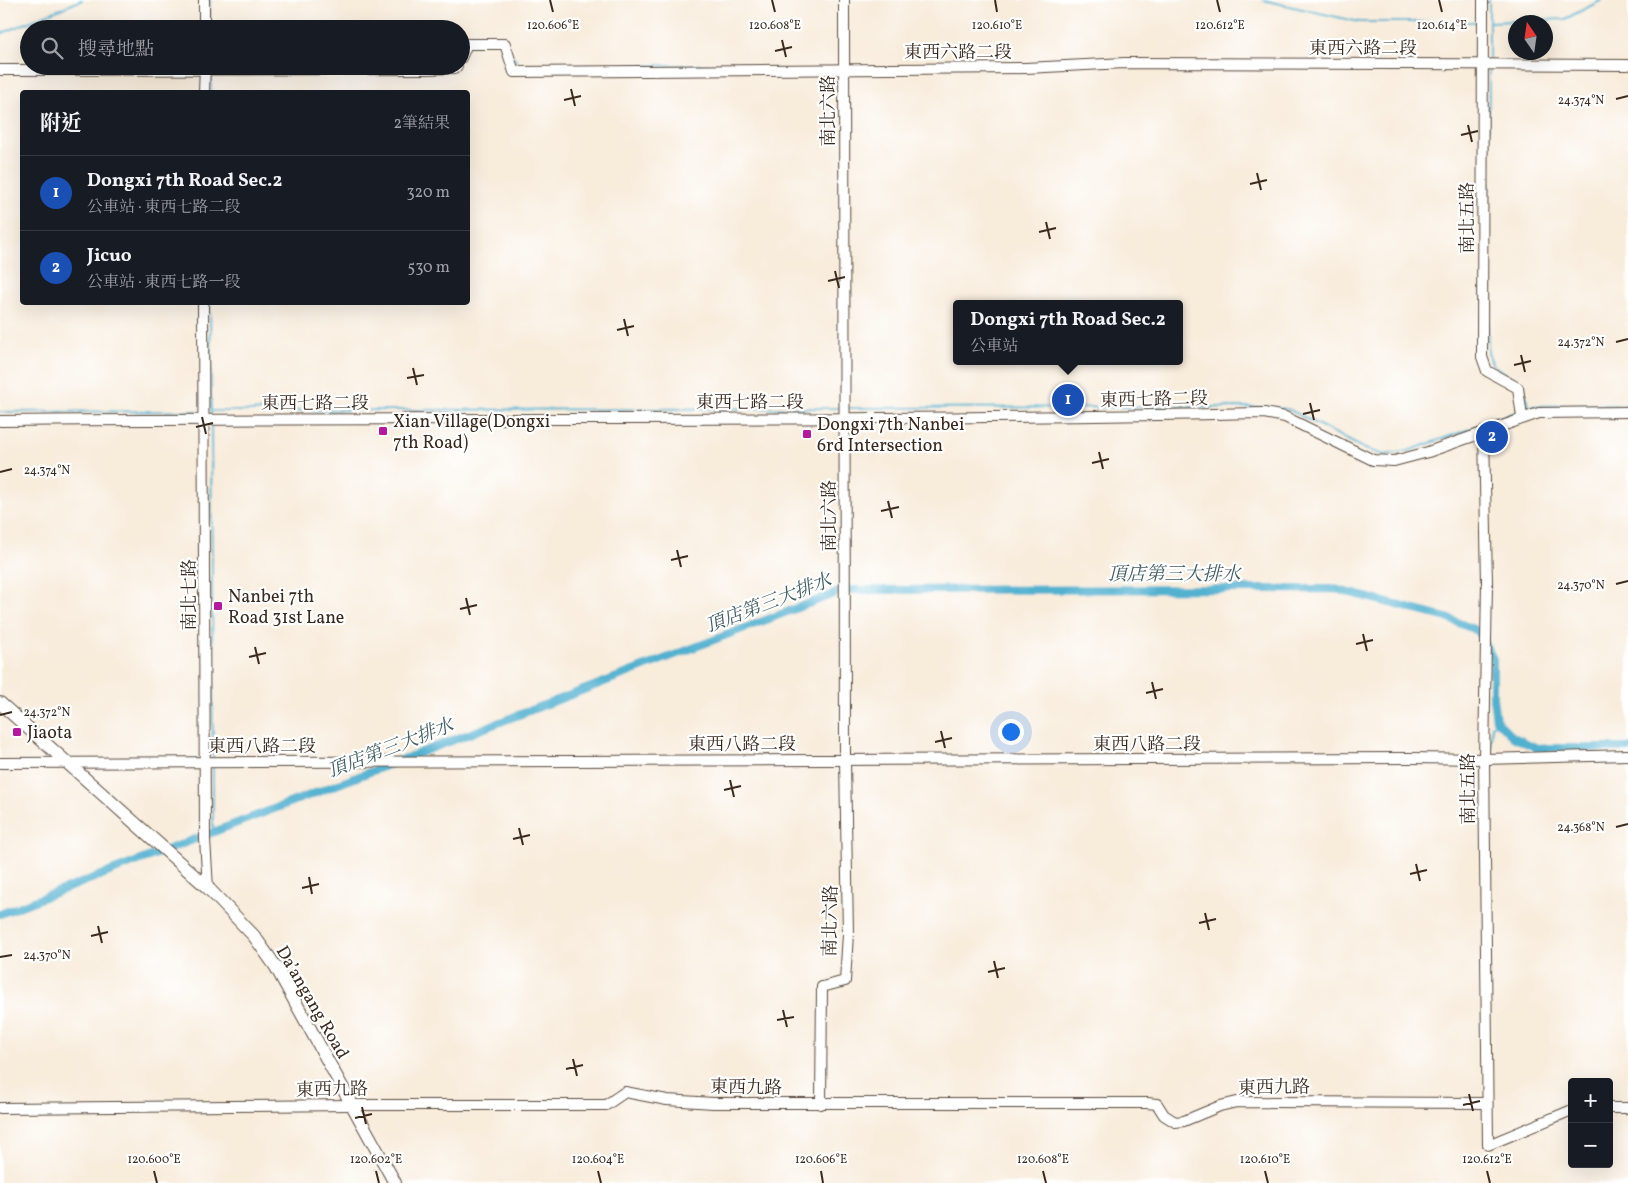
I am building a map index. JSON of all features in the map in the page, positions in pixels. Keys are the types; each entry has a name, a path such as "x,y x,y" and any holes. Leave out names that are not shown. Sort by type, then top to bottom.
{"main road":[{"path":"0,703 66,763"},
{"name":"Da’angang Road","path":"66,763 208,888 254,936 276,967 395,1183"}],"street":[{"path":"204,0 204,20"},
{"name":"南北六路","path":"821,1104 822,987 845,981 848,934 845,760 844,0"},
{"name":"南北五路","path":"1483,0 1482,357 1487,371 1518,388 1522,417"},
{"name":"東西六路二段","path":"470,44 505,44 514,72 1026,68 1125,63 1628,65"},
{"path":"0,70 20,70"},
{"path":"204,90 205,75"},
{"name":"南北七路","path":"203,305 205,839 208,888"},
{"name":"東西七路二段","path":"0,421 846,418 1264,413 1285,417 1374,460 1394,461 1484,432 1522,417 1558,412 1628,412"},
{"name":"南北五路","path":"1484,432 1486,583 1484,760 1486,1103 1488,1146 1568,1112"},
{"name":"東西八路二段","path":"0,763 1484,760 1628,755"},
{"name":"東西九路","path":"0,1108 351,1105 606,1106 625,1092 667,1100 713,1103 1148,1103 1157,1104 1164,1115 1175,1122 1184,1122 1220,1106 1238,1102 1486,1103"},
{"path":"1613,1108 1628,1108"}],"waterway":[{"path":"34,20 82,0"},
{"path":"210,0 210,20"},
{"path":"1263,0 1359,22 1479,22"},
{"path":"1489,0 1489,62"},
{"path":"1489,22 1565,19 1602,0"},
{"path":"0,34 20,26"},
{"path":"514,57 518,66 746,65"},
{"path":"1489,69 1488,353 1493,365 1524,385 1528,408"},
{"path":"211,75 211,90"},
{"path":"210,305 211,415"},
{"path":"1524,409 1533,406 1628,405"},
{"path":"847,408 1257,407 1288,409 1365,449 1384,455 1408,451 1517,412"},
{"path":"210,411 840,408"},
{"path":"0,412 197,411"},
{"path":"211,422 213,758"},
{"name":"頂店第三大排水","path":"0,914 844,590 1335,589 1447,618 1478,631 1493,659 1493,698 1496,720 1513,737 1537,748 1628,748"},
{"path":"1490,756 1492,726 1498,721"},
{"path":"1490,763 1490,866"},
{"path":"213,765 213,833"}],"place":[{"name":"Dongxi 7th Road Sec.2","path":"1068,400"},
{"name":"Xian Village(Dongxi 7th Road)","path":"383,431"},
{"name":"Dongxi 7th Nanbei 6rd Intersection","path":"807,434"},
{"name":"Jicuo","path":"1492,437"},
{"name":"Nanbei 7th Road 31st Lane","path":"218,606"},
{"name":"Jiaota","path":"17,732"}]}
